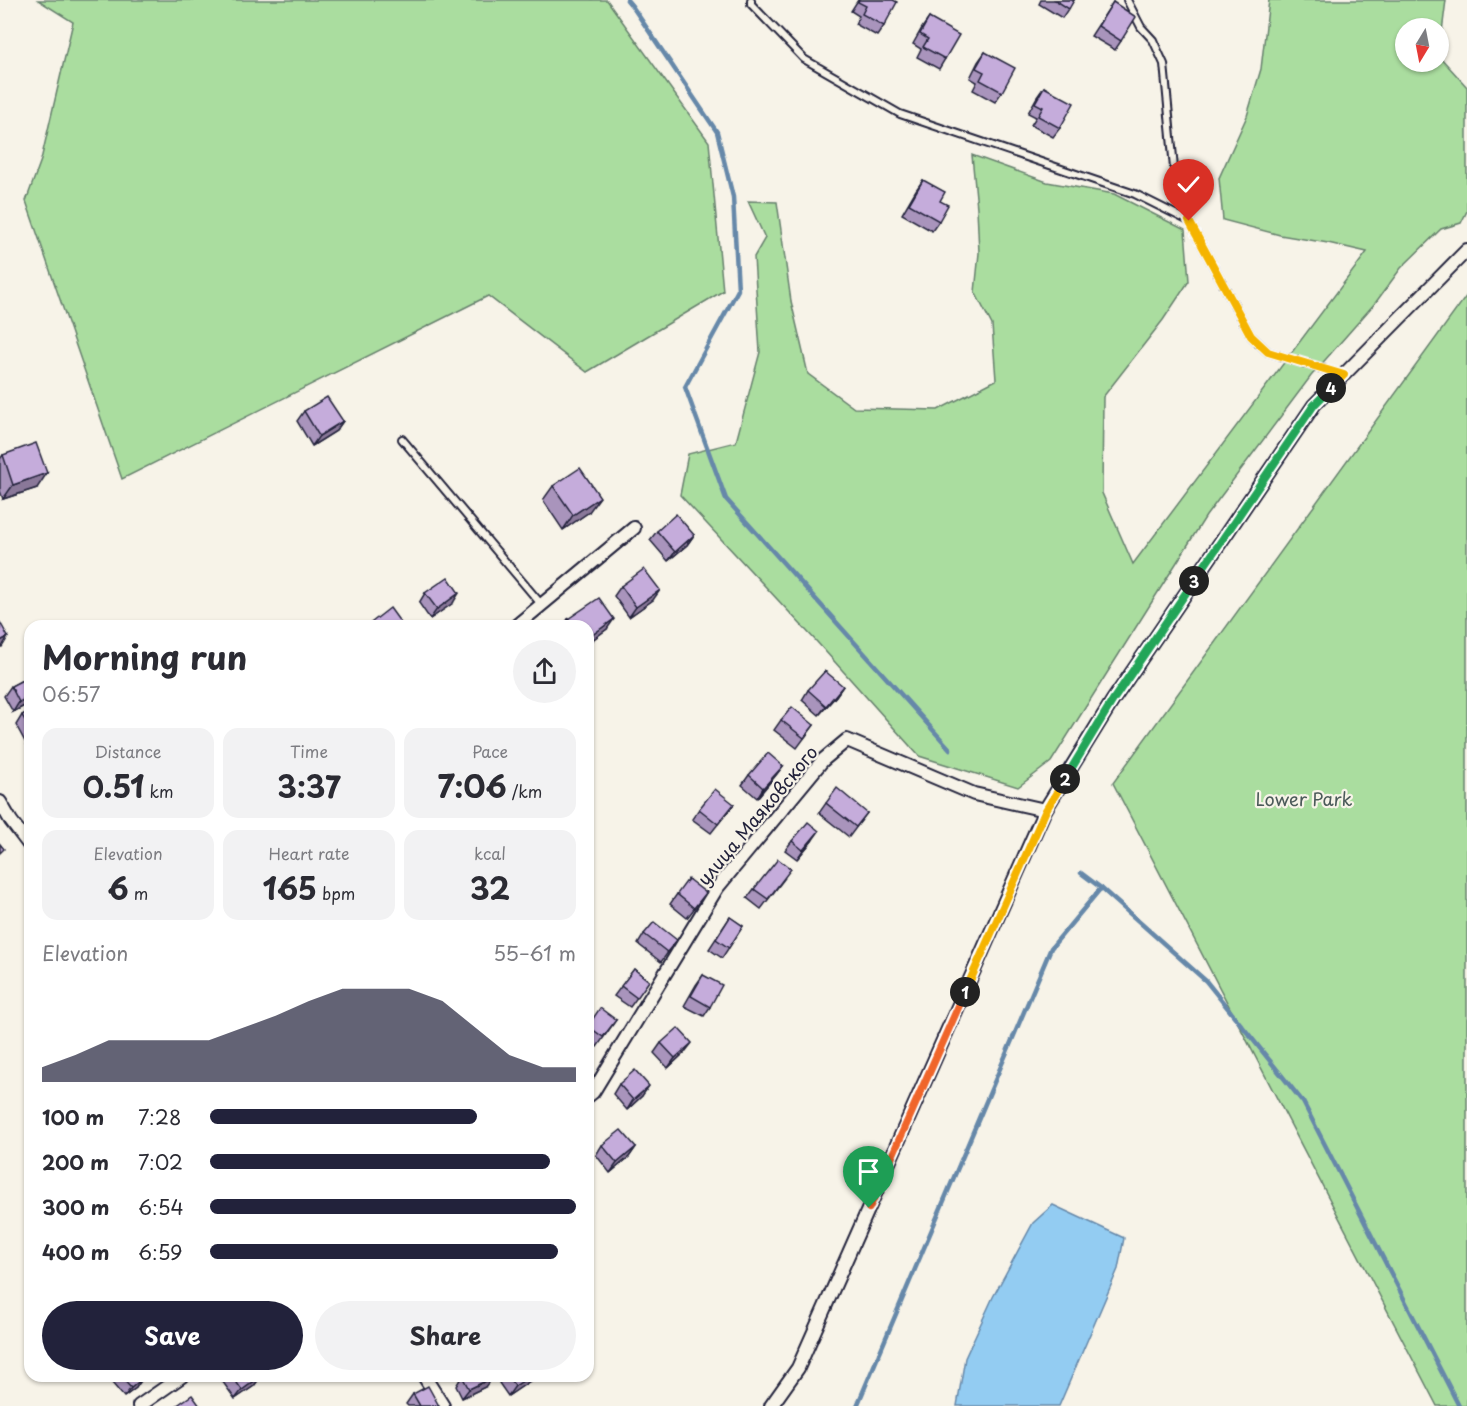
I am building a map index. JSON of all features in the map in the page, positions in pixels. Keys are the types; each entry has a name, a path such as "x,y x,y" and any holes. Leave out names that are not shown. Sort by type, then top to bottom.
{"street":[{"path":"771,1406 798,1368 1046,810 1113,700 1314,405 1467,250"},
{"path":"523,620 634,528"},
{"name":"улица Маяковского","path":"594,1090 717,888 823,760 847,740 974,794 1046,810"},
{"path":"0,801 24,838"},
{"path":"139,1406 173,1382"},
{"path":"428,1382 443,1406"}],"lane":[{"path":"751,0 751,4 804,59 900,114 1135,194 1189,221"},
{"path":"1127,0 1141,27 1153,40 1164,64 1174,168 1189,221 1251,336 1268,352 1344,375"},
{"path":"402,439 542,605"}],"green space":[{"path":"38,0 607,0 709,142 723,291 587,372 488,296 122,479 26,201 41,160 73,22"},
{"path":"1269,0 1446,0 1444,18 1395,18 1395,72 1449,72 1449,67 1467,87 1467,211 1461,223 1441,229 1401,268 1376,302 1311,376 1206,516 1051,762 1018,787 919,756 680,495 688,454 736,442 760,352 754,257 765,238 748,201 777,202 791,301 808,374 854,408 938,410 996,380 992,325 975,292 979,253 972,155 1047,182 1114,194 1185,230 1189,281 1163,320 1103,397 1102,493 1133,564 1367,252 1280,235 1223,220 1219,178 1247,116 1261,69"},
{"name":"Lower Park","path":"1467,295 1467,1406 1437,1406 1113,783"}],"water":[{"path":"1053,1205 1124,1238 1118,1269 1059,1406 957,1406 965,1358 993,1297 1033,1223"}],"building":[{"path":"859,0 897,2 884,26 862,14 866,6 858,2"},
{"path":"1055,0 1074,0 1069,9"},
{"path":"1113,2 1136,17 1121,41 1098,26"},
{"path":"929,18 959,35 945,59 923,47 928,39 920,34"},
{"path":"985,52 1015,68 1002,92 980,80 984,72 976,68"},
{"path":"1044,87 1074,103 1060,128 1038,116 1043,107 1035,103"},
{"path":"923,180 945,192 940,201 948,205 939,221 909,204"},
{"path":"327,397 343,421 319,436 304,411"},
{"path":"36,443 47,473 13,485 3,455"},
{"path":"580,468 600,497 573,515 553,486"},
{"path":"676,514 694,535 675,552 657,531"},
{"path":"644,569 660,590 636,607 621,586"},
{"path":"448,577 459,593 437,609 425,593"},
{"path":"599,598 614,619 594,634 594,620 568,619"},
{"path":"390,608 399,620 375,620"},
{"path":"0,622 8,637 0,641"},
{"path":"825,671 843,686 826,706 808,690"},
{"path":"24,679 24,700 19,702 11,686"},
{"path":"792,707 814,725 804,738 781,720"},
{"path":"768,753 783,766 763,788 749,775"},
{"path":"837,788 867,813 856,827 826,803"},
{"path":"715,789 734,804 718,824 699,809"},
{"path":"808,822 819,831 803,850 792,841"},
{"path":"778,859 791,869 768,899 754,889"},
{"path":"688,879 706,893 694,908 677,894"},
{"path":"730,917 743,926 729,948 716,939"},
{"path":"654,922 677,940 667,952 644,934"},
{"path":"634,969 649,981 637,998 621,986"},
{"path":"703,975 722,985 710,1007 691,996"},
{"path":"600,1008 616,1020 603,1037 594,1030 594,1017"},
{"path":"678,1028 692,1043 675,1058 661,1043"},
{"path":"635,1070 649,1086 633,1100 619,1084"},
{"path":"621,1130 636,1147 617,1163 602,1145"},
{"path":"126,1382 138,1382 131,1388"},
{"path":"236,1382 253,1382 242,1390"},
{"path":"465,1382 484,1382 469,1389"},
{"path":"428,1386 439,1406 420,1406 413,1394"},
{"path":"192,1395 200,1406 176,1406"}],"waterway":[{"path":"627,0 717,132 733,197 738,290 685,387 726,499 950,749"},
{"path":"1081,873 1206,981 1303,1102 1459,1406"},
{"path":"857,1406 1051,948 1101,888"}],"route":[{"path":"869,1208 1046,810 1113,700 1314,405 1344,375 1268,352 1251,336 1189,221"}]}
